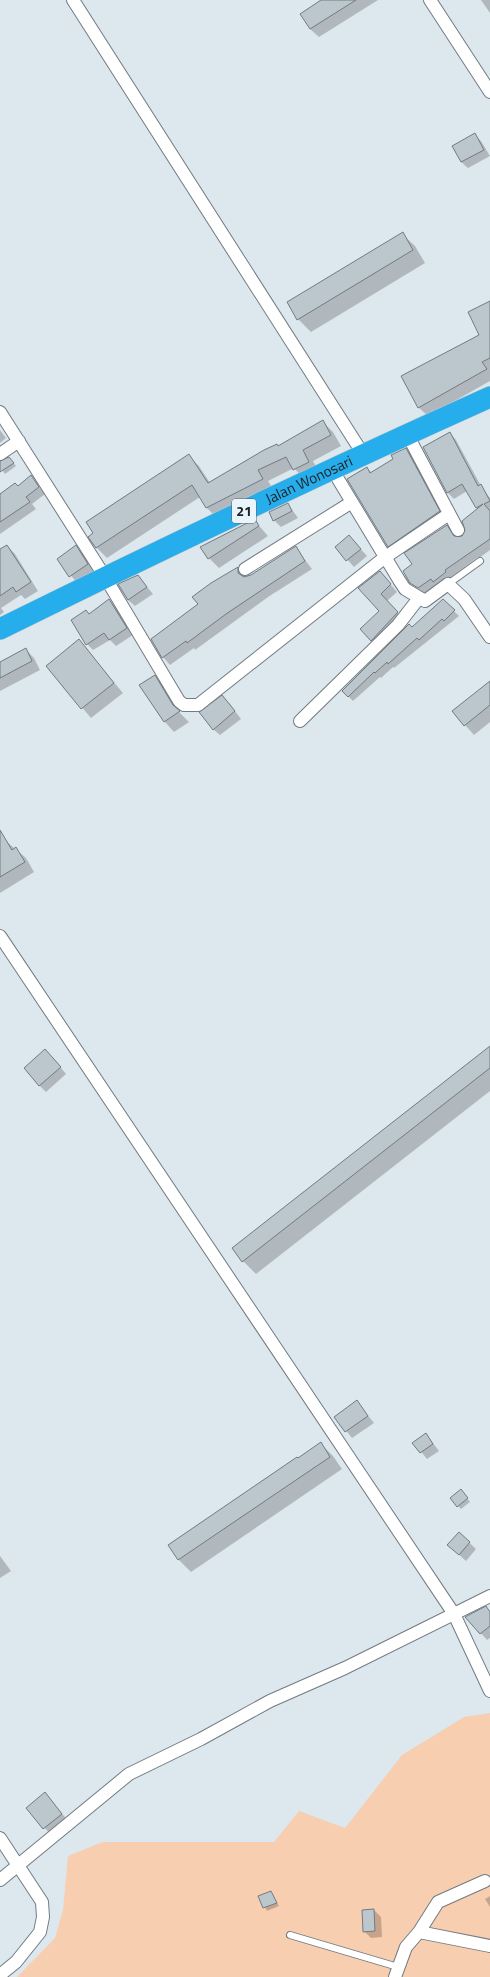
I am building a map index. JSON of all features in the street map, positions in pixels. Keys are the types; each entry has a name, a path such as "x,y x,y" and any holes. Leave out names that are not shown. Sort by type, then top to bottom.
{"highway":[{"name":"Jalan Wonosari","path":"0,629 105,577 363,454 490,397"}],"street":[{"path":"73,0 363,454"},
{"path":"430,0 490,92"},
{"path":"0,412 105,577 179,701 184,705 198,705 384,558 449,514"},
{"path":"407,434 458,530"},
{"path":"0,454 19,441"},
{"path":"332,469 384,558 405,589 425,601 430,599 448,584 464,599 490,637"},
{"path":"245,569 352,502"},
{"path":"300,722 398,625 419,598"},
{"path":"0,936 454,1614 490,1691"},
{"path":"0,1880 129,1774 270,1701 345,1668 490,1596"},
{"path":"0,1838 42,1902 43,1917 40,1932 16,1962 0,1975"},
{"path":"396,1972 406,1947 419,1932 438,1902 485,1880"},
{"path":"419,1932 490,1946"}],"lane":[{"path":"448,584 480,561"},
{"path":"290,1935 396,1972"}],"shaded area":[{"path":"490,1713 490,1977 17,1977 55,1938 63,1910 68,1856 103,1842 274,1842 299,1811 345,1828 402,1755 464,1717"}],"building":[{"path":"321,0 356,0 310,29 300,14"},
{"path":"475,133 484,150 461,162 452,146"},
{"path":"403,232 413,250 297,320 287,302"},
{"path":"490,301 490,358 482,362 487,369 418,408 401,376 479,335 468,312"},
{"path":"323,420 331,435 303,450 309,462 293,470 286,457 258,470 263,479 206,508 192,485 96,548 88,537 93,533 86,522 189,454 208,483 264,450 277,444 278,446"},
{"path":"450,432 478,486 481,484 490,501 484,504 490,511 490,539 445,570 446,572 433,582 431,579 418,588 410,583 403,571 412,564 404,553 447,525 454,536 462,536 465,530 462,521 483,504 476,508 462,484 447,493 423,447"},
{"path":"406,448 440,511 388,547 347,479 367,467 370,473 393,459 391,455"},
{"path":"9,457 14,463 0,472 0,461"},
{"path":"31,475 39,487 26,497 30,502 0,522 0,494 15,483 18,486"},
{"path":"288,503 292,511 273,521 269,512"},
{"path":"255,519 259,526 208,559 200,547"},
{"path":"349,535 361,549 346,561 335,547"},
{"path":"7,545 31,582 16,592 13,587 0,596 0,549"},
{"path":"76,545 88,564 69,577 57,559"},
{"path":"296,546 305,561 226,614 187,643 186,641 162,658 151,639 198,604 192,597 211,583 238,567 238,573 244,577 251,575"},
{"path":"380,571 391,584 381,594 398,612 371,641 360,629 379,611 358,588"},
{"path":"138,575 147,587 128,600 118,584"},
{"path":"109,599 127,628 109,640 104,633 86,645 71,620 86,610 89,614"},
{"path":"443,599 455,610 444,621 442,619 419,640 417,638 388,664 387,662 375,673 374,672 348,697 342,691 409,624 412,627"},
{"path":"79,639 114,683 81,709 46,666"},
{"path":"26,648 32,661 0,678 0,662"},
{"path":"155,675 173,705 180,711 164,722 139,685"},
{"path":"490,681 490,705 464,726 452,711"},
{"path":"222,695 235,711 213,730 199,712"},
{"path":"0,830 12,850 16,847 25,862 0,877"},
{"path":"490,1046 490,1068 242,1262 232,1248"},
{"path":"45,1049 61,1067 39,1086 24,1068"},
{"path":"357,1400 368,1416 345,1432 334,1417"},
{"path":"426,1433 433,1444 420,1453 412,1443"},
{"path":"321,1442 330,1457 178,1560 168,1545"},
{"path":"461,1489 468,1498 457,1507 450,1498"},
{"path":"459,1532 470,1542 459,1555 447,1545"},
{"path":"486,1606 490,1612 490,1626 480,1634 465,1617"},
{"path":"45,1792 62,1814 43,1829 26,1808"},
{"path":"271,1891 277,1903 263,1908 258,1896"},
{"path":"374,1909 375,1931 363,1932 362,1910"}]}
